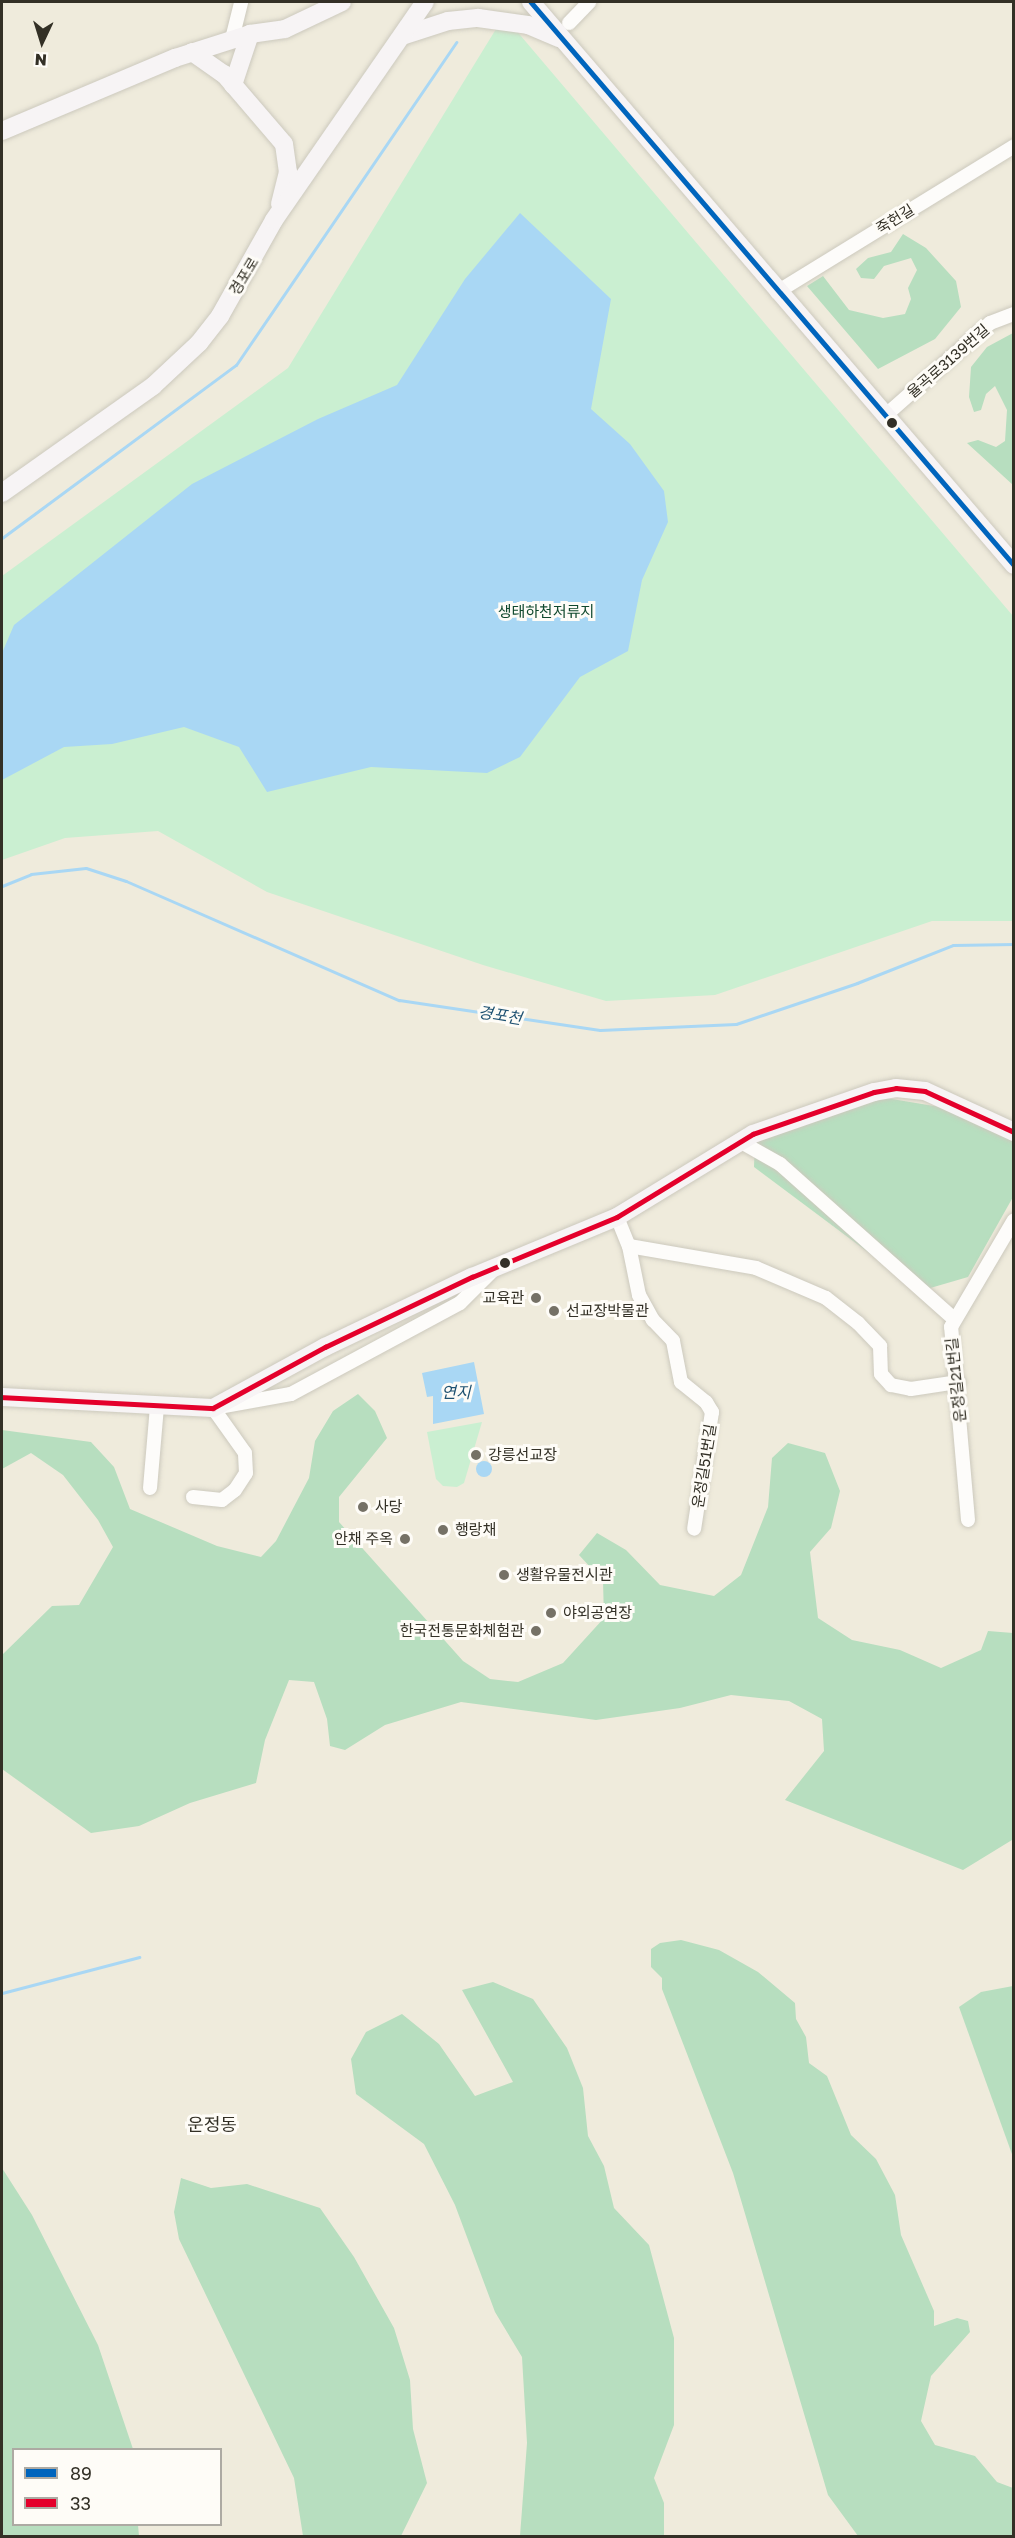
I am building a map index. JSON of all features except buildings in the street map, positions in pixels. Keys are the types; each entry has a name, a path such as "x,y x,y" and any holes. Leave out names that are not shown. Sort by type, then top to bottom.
{"street":[{"path":"232,39 241,2"},
{"path":"2,131 192,52 250,34 285,29 342,2"},
{"name":"경포로","path":"2,493 178,364 220,316 274,220 425,2"},
{"path":"531,2 777,292 1014,565"},
{"path":"569,22 589,2"},
{"path":"402,36 447,21 478,18 528,25 562,40"},
{"path":"234,85 250,34"},
{"path":"192,52 234,85 284,144 288,172 274,220"},
{"name":"죽헌길","path":"777,292 1014,146"},
{"name":"율곡로3139번길","path":"886,415 990,323 1014,314"},
{"path":"213,1408 325,1347 617,1217 753,1134 896,1088 925,1091 952,1100 1014,1132"},
{"path":"741,1142 780,1164 953,1318"},
{"name":"운정길51번길","path":"617,1217 629,1246 639,1295 653,1320 673,1341 681,1382 706,1402 712,1412 694,1529"},
{"name":"운정길21번길","path":"968,1521 958,1382 951,1327 953,1318 1014,1220"},
{"path":"629,1246 756,1268 826,1298 858,1323 880,1346 881,1374 891,1385 911,1389 958,1382"},
{"path":"2,1397 157,1407 213,1408 291,1394 460,1303 494,1270"},
{"path":"150,1488 157,1407"},
{"path":"193,1497 222,1500 235,1490 246,1473 245,1453 213,1408"}],"green space":[{"name":"생태하천저류지","path":"504,16 1013,616 1013,921 932,921 715,995 606,1001 483,965 267,892 158,831 65,838 2,860 2,576 288,368"},
{"path":"903,234 926,248 956,281 961,307 935,339 878,369 807,286 823,276 849,310 883,318 905,314 911,299 908,288 917,270 911,258 884,266 874,279 861,278 856,269 868,258 891,252"},
{"path":"1013,333 1013,485 967,443 978,440 996,447 1005,441 1007,410 995,386 986,394 981,410 974,412 969,397 971,367 987,347"},
{"path":"868,1095 940,1107 1013,1134 1013,1197 968,1277 920,1291 754,1167 755,1141"},
{"path":"358,1394 375,1411 387,1438 339,1497 339,1522 463,1661 490,1679 518,1682 563,1663 604,1618 603,1581 579,1555 597,1533 626,1550 660,1585 714,1596 741,1575 768,1507 772,1458 788,1443 825,1453 840,1491 831,1528 810,1552 818,1618 852,1640 900,1650 941,1668 981,1650 988,1631 1013,1633 1012,1840 963,1870 785,1800 824,1751 822,1719 789,1701 731,1695 680,1708 596,1720 461,1702 385,1725 345,1750 330,1746 327,1719 314,1682 289,1680 265,1740 256,1783 190,1803 139,1826 91,1833 2,1769 2,1655 52,1606 79,1605 113,1547 98,1520 63,1475 31,1453 2,1469 2,1430 91,1442 114,1467 130,1509 217,1546 261,1557 276,1541 309,1478 315,1441 333,1411"},
{"path":"482,1422 464,1483 457,1487 443,1486 436,1479 427,1432"},
{"path":"681,1940 719,1950 758,1972 795,2003 796,2019 806,2037 809,2063 827,2076 851,2135 876,2159 895,2195 901,2235 934,2311 934,2326 957,2318 968,2321 970,2332 931,2376 921,2421 935,2445 975,2456 997,2482 1013,2488 1013,2536 858,2536 828,2495 733,2173 662,1989 662,1978 651,1967 651,1949 660,1943"},
{"path":"493,1982 533,1999 567,2048 583,2088 588,2136 604,2166 614,2208 649,2245 674,2338 674,2425 654,2478 664,2503 664,2536 520,2536 527,2443 522,2357 495,2312 455,2205 424,2144 356,2094 351,2059 366,2032 402,2014 439,2044 475,2096 513,2082 462,1990"},
{"path":"1014,1986 1013,2157 959,2007 981,1992"},
{"path":"2,2168 32,2215 98,2345 133,2448 12,2448 12,2526 138,2526 139,2536 2,2536"},
{"path":"181,2178 211,2188 247,2184 320,2208 354,2257 394,2328 410,2380 413,2429 427,2483 401,2536 303,2536 294,2478 179,2239 174,2212"}],"water":[{"name":"생태하천저류지","path":"520,213 611,299 591,409 630,444 664,491 668,522 642,580 628,651 580,677 520,757 487,773 371,767 267,792 239,747 184,727 112,744 64,747 2,780 2,653 14,625 192,484 318,419 397,385 465,279"},
{"name":"연지","path":"474,1362 484,1414 433,1424 433,1396 427,1397 422,1373"},
{"path":"484,1461 492,1469 484,1477 476,1469"}],"waterway":[{"path":"2,538 236,365 456,42"},
{"name":"경포천","path":"2,886 31,874 86,868 126,881 399,1000 600,1030 736,1024 857,983 953,945 1014,944"},
{"path":"2,1993 139,1957"}],"transit line":[{"name":"89","path":"531,2 1014,565"},
{"name":"33","path":"2,1397 213,1408 325,1347 472,1277 617,1217 753,1134 874,1092 896,1088 925,1091 1014,1132"}],"place":[{"name":"교육관","path":"536,1298"},
{"name":"선교장박물관","path":"554,1311"},
{"name":"강릉선교장","path":"476,1455"},
{"name":"사당","path":"363,1507"},
{"name":"행랑채","path":"443,1530"},
{"name":"안채 주옥","path":"405,1539"},
{"name":"생활유물전시관","path":"504,1575"},
{"name":"야외공연장","path":"551,1613"},
{"name":"한국전통문화체험관","path":"536,1631"}],"district":[{"name":"운정동","path":"212,2124"}]}
